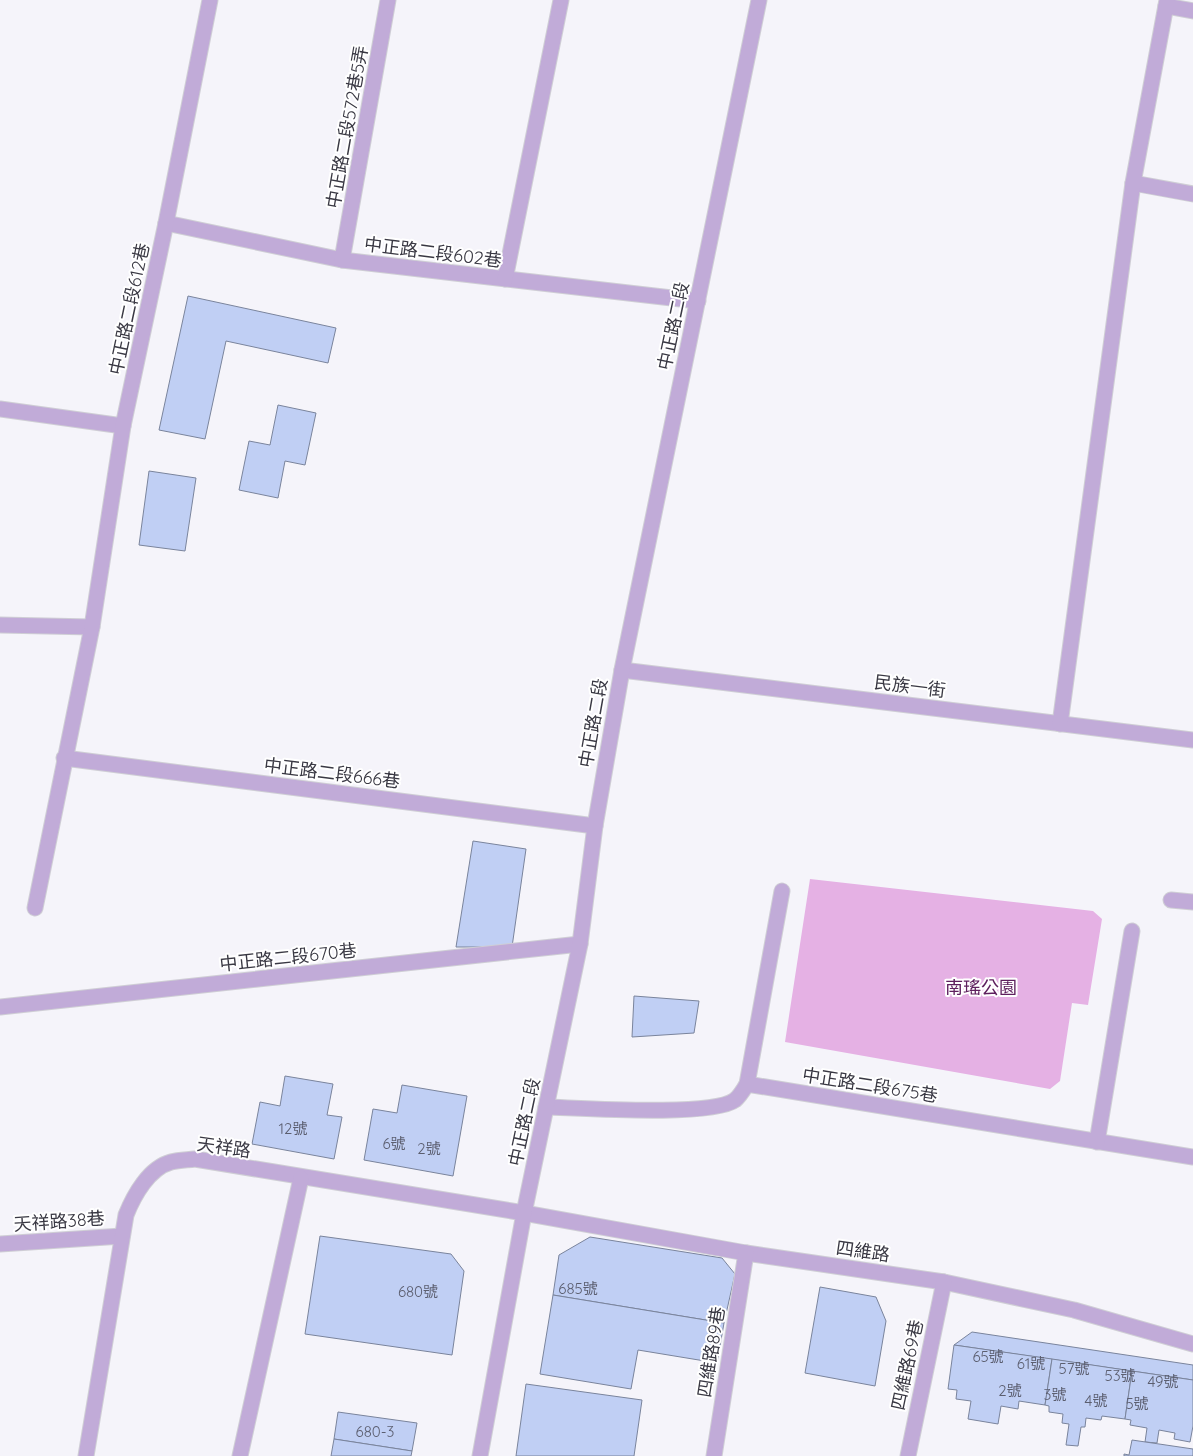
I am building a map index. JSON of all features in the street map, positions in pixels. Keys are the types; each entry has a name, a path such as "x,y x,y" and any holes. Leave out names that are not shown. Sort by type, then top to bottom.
{"street":[{"name":"中正路二段612巷","path":"92,627 123,426 166,224 210,0"},
{"name":"中正路二段572巷5弄","path":"342,260 388,0"},
{"path":"505,279 561,0"},
{"name":"中正路二段","path":"480,1456 524,1213 580,944 595,826 622,670 759,0"},
{"path":"1060,724 1133,183 1166,3 1193,10"},
{"path":"1133,183 1193,194"},
{"name":"中正路二段602巷","path":"166,224 342,260 698,301"},
{"path":"0,410 123,426"},
{"path":"0,625 92,627 35,908"},
{"name":"民族一街","path":"622,670 1193,740"},
{"name":"中正路二段666巷","path":"64,758 595,826"},
{"path":"546,1107 685,1110 712,1108 735,1100 748,1084 782,891"},
{"path":"1171,900 1193,902"},
{"path":"1097,1142 1132,931"},
{"name":"中正路二段670巷","path":"0,1007 580,944"},
{"name":"中正路二段675巷","path":"748,1084 1193,1157"},
{"name":"天祥路","path":"86,1456 126,1215 134,1194 152,1175 169,1162 195,1159 301,1178 524,1213"},
{"path":"240,1456 301,1178"},
{"name":"四維路","path":"524,1213 746,1253 944,1282 1074,1310 1193,1344"},
{"name":"天祥路38巷","path":"0,1244 122,1236"},
{"name":"四維路89巷","path":"714,1456 746,1253"},
{"name":"四維路69巷","path":"908,1456 944,1282"}],"green space":[{"name":"南瑤公園","path":"810,879 1093,911 1102,919 1088,1005 1072,1003 1060,1081 1050,1089 785,1042"}],"building":[{"path":"188,296 336,328 328,363 226,341 205,439 159,430"},
{"path":"278,405 316,413 305,465 285,461 278,498 239,490 249,441 270,445"},
{"path":"149,471 196,478 185,551 139,545"},
{"path":"473,841 526,849 512,947 456,947"},
{"path":"634,996 699,1001 694,1033 632,1037"},
{"path":"285,1076 333,1084 327,1115 342,1117 334,1159 252,1144 260,1102 280,1106"},
{"path":"402,1085 467,1096 453,1176 364,1160 373,1109 397,1113"},
{"path":"320,1236 451,1254 464,1271 452,1355 305,1334"},
{"path":"590,1237 722,1258 735,1274 724,1323 553,1295 559,1255"},
{"path":"820,1287 876,1297 886,1321 875,1386 805,1373"},
{"path":"553,1295 724,1323 717,1363 638,1350 631,1389 540,1374"},
{"path":"972,1332 1193,1365 1193,1380 954,1345"},
{"path":"954,1345 1052,1359 1045,1405 1019,1401 1018,1409 1001,1406 998,1424 968,1419 971,1401 956,1399 957,1390 948,1389"},
{"path":"1052,1359 1132,1371 1125,1419 1102,1416 1101,1420 1086,1418 1085,1427 1081,1427 1078,1446 1066,1445 1069,1424 1062,1423 1063,1414 1049,1412 1049,1406 1045,1405"},
{"path":"1132,1371 1193,1380 1193,1426 1190,1442 1174,1439 1175,1433 1159,1430 1157,1443 1145,1442 1147,1428 1130,1425 1131,1420 1125,1419"},
{"path":"526,1384 642,1400 634,1456 516,1456"},
{"path":"338,1412 417,1423 412,1451 334,1439"},
{"path":"334,1439 412,1451 411,1456 331,1456"},
{"path":"1132,1440 1193,1449 1193,1456 1124,1456 1124,1454 1129,1455"}]}
